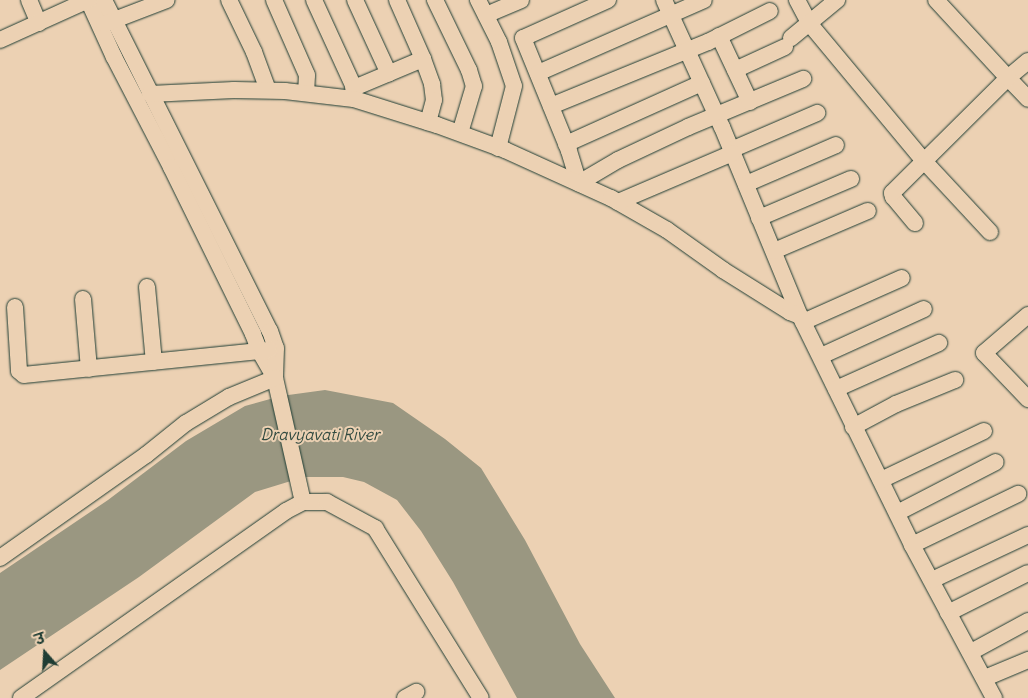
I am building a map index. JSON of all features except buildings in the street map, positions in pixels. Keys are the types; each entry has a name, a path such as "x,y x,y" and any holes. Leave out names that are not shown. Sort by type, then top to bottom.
{"street":[{"path":"29,0 39,23"},
{"path":"0,40 88,0 107,23 150,94 270,331 276,348 275,378 303,502"},
{"path":"104,0 107,23 171,167 260,352 275,378"},
{"path":"107,23 167,0"},
{"path":"274,0 307,75 306,93"},
{"path":"314,0 354,94"},
{"path":"355,0 389,74"},
{"path":"397,0 432,84 434,100 428,122"},
{"path":"436,0 469,70 474,86 460,133"},
{"path":"478,0 499,42 514,86 498,148"},
{"path":"486,15 521,0"},
{"path":"579,183 566,144 523,38 608,0"},
{"path":"538,73 667,7 704,0"},
{"path":"797,0 809,23 924,161 990,232"},
{"path":"734,70 788,42 837,0"},
{"path":"936,0 1028,99"},
{"path":"236,2 268,90"},
{"path":"667,7 717,116 802,319 853,427 912,545 985,678 994,698"},
{"path":"551,106 687,50 770,12"},
{"path":"719,36 750,102"},
{"path":"354,94 389,74 423,59"},
{"path":"915,223 892,197 892,193 1028,60"},
{"path":"579,183 618,160 804,80"},
{"path":"566,144 702,83"},
{"path":"150,94 234,90 354,94 498,148 618,202 667,230 723,270 802,319"},
{"path":"618,202 817,113"},
{"path":"746,184 836,145"},
{"path":"759,218 851,179"},
{"path":"774,252 868,211"},
{"path":"802,319 902,278"},
{"path":"148,287 154,362"},
{"path":"84,300 89,368"},
{"path":"14,307 19,371 21,374 260,352 276,348"},
{"path":"820,356 924,309"},
{"path":"1028,315 984,353 1028,399"},
{"path":"836,389 939,343"},
{"path":"0,558 146,455 186,423 229,397 275,378"},
{"path":"853,427 896,404 955,380"},
{"path":"881,480 984,432"},
{"path":"896,513 996,462"},
{"path":"912,545 1018,494"},
{"path":"21,698 278,516 303,502 327,502 375,528 481,698"},
{"path":"932,580 1028,535"},
{"path":"948,613 1028,573"},
{"path":"970,652 1028,621"},
{"path":"985,678 1028,660"}],"water":[{"name":"Dravyavati River","path":"325,390 393,403 445,439 481,468 525,540 580,644 615,698 517,698 453,582 421,531 397,500 364,482 343,477 304,477 255,492 139,577 0,670 0,573 108,500 186,441 245,406 281,396"}]}
